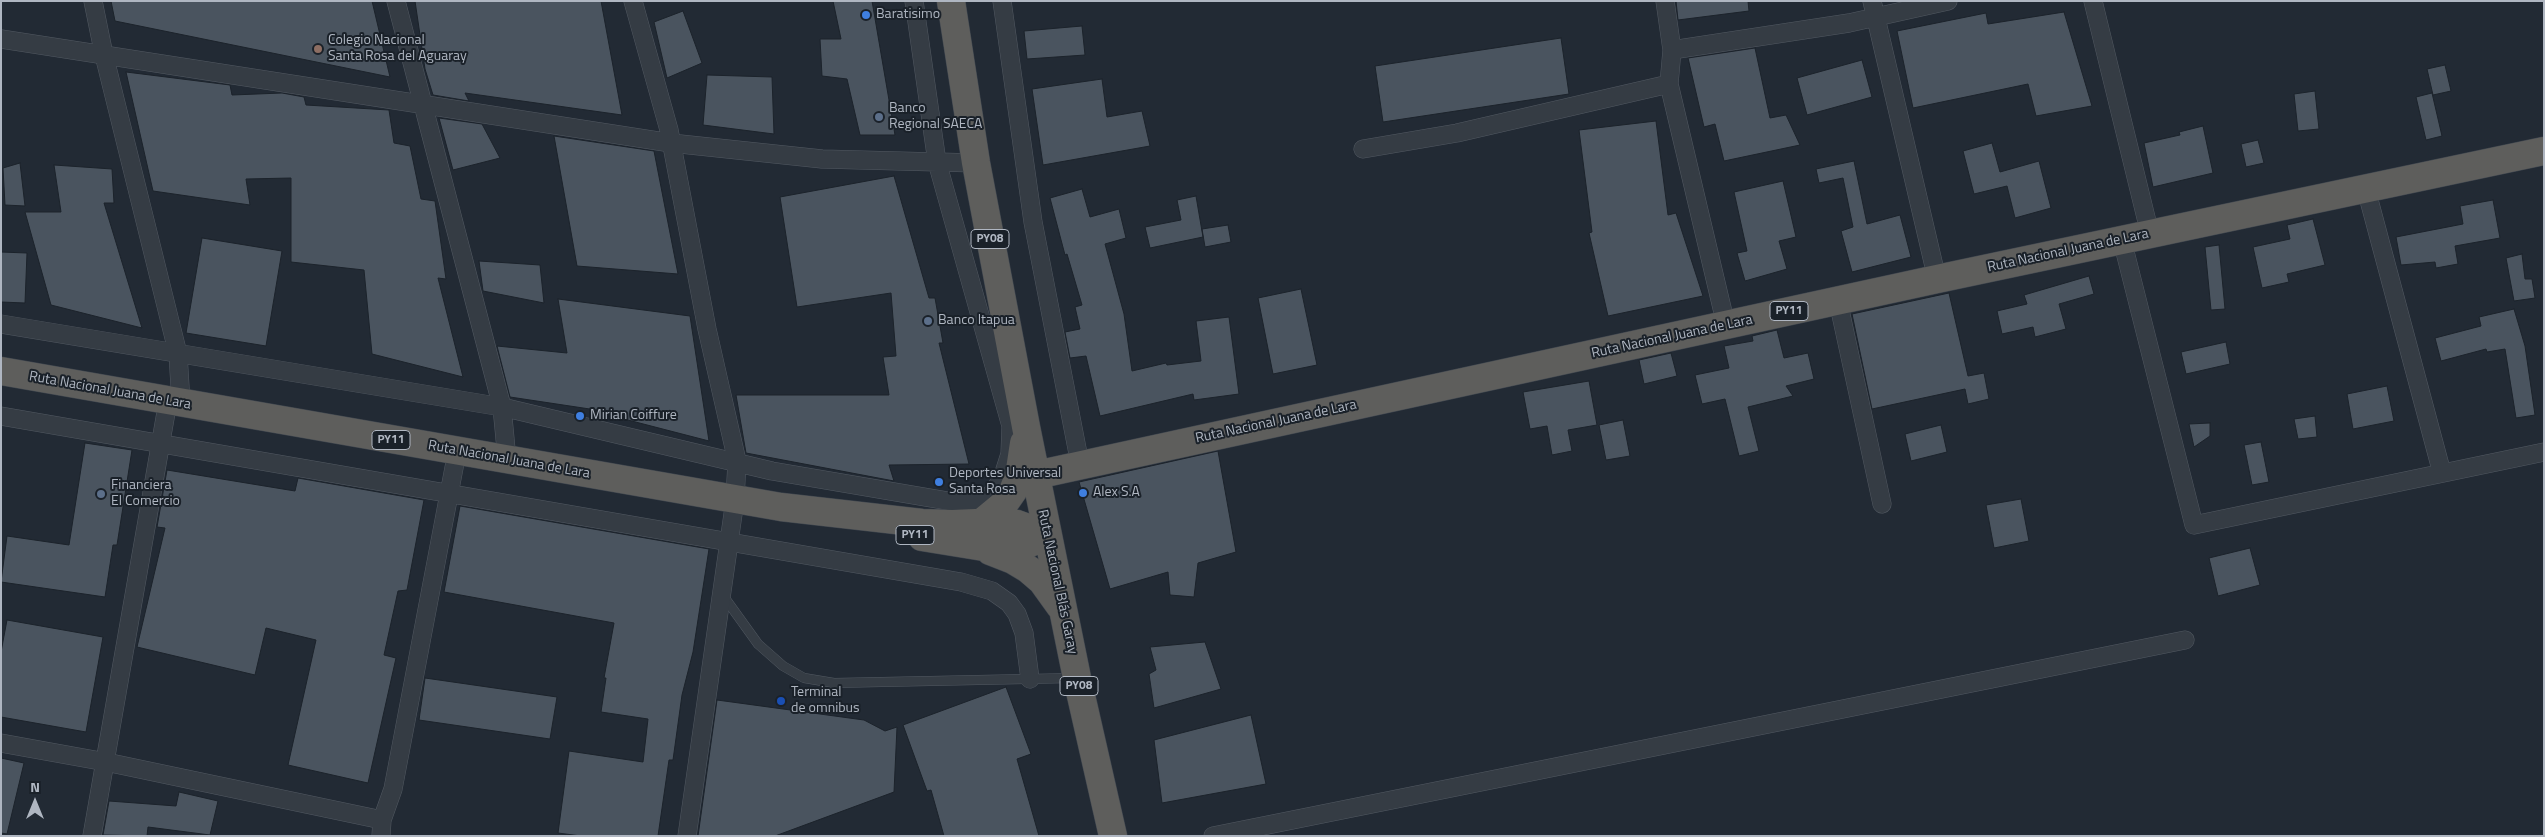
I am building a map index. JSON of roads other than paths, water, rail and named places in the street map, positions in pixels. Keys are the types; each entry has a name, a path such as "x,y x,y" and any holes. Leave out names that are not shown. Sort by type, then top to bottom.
{"highway":[{"name":"Ruta Nacional Blás Garay","path":"951,1 976,163 1047,535 1113,836"},
{"name":"Ruta Nacional Juana de Lara","path":"1036,475 1838,300 2544,151"},
{"name":"Ruta Nacional Juana de Lara","path":"1,372 736,500 980,535 1002,550 1019,548 1047,535"},
{"path":"1026,426 1019,476 1013,491 980,535 996,552 1028,569 1042,581 1063,610"}],"street":[{"path":"92,836 161,444 175,402 178,354 104,55 93,1"},
{"path":"396,1 502,406 507,460"},
{"path":"633,1 671,143 707,329 737,461 736,500 687,836"},
{"path":"1,324 502,406 737,461 772,471 948,501 974,502 990,496 1002,479 1010,454 1011,426 938,162 914,1"},
{"path":"1002,1 1033,222 1080,464"},
{"path":"1665,1 1672,50 1669,84 1726,325"},
{"path":"1672,50 1849,23 1874,9 1948,1"},
{"path":"2093,1 2150,234"},
{"path":"1874,9 1937,279"},
{"path":"1,39 671,143 822,160 976,163"},
{"path":"1363,149 1457,133 1669,84"},
{"path":"2366,189 2442,473"},
{"path":"2122,240 2194,525 2544,452"},
{"path":"1838,300 1882,504"},
{"path":"1,416 961,582 992,591 1009,603 1017,614 1024,633 1030,678"},
{"path":"1,743 106,762 382,828 393,789 457,452"},
{"path":"1213,836 2185,640"}],"lane":[{"path":"722,594 758,644 783,666 804,678 834,682 1077,678"}],"place":[{"name":"Baratisimo","path":"866,15"},
{"name":"Colegio Nacional Santa Rosa del Aguaray","path":"318,49"},
{"name":"Banco Regional SAECA","path":"879,117"},
{"name":"Banco Itapua","path":"928,321"},
{"name":"Mirian Coiffure","path":"580,416"},
{"name":"Deportes Universal Santa Rosa","path":"939,482"},
{"name":"Alex S.A","path":"1083,493"},
{"name":"Financiera El Comercio","path":"101,494"},
{"name":"Terminal de omnibus","path":"781,701"}]}
